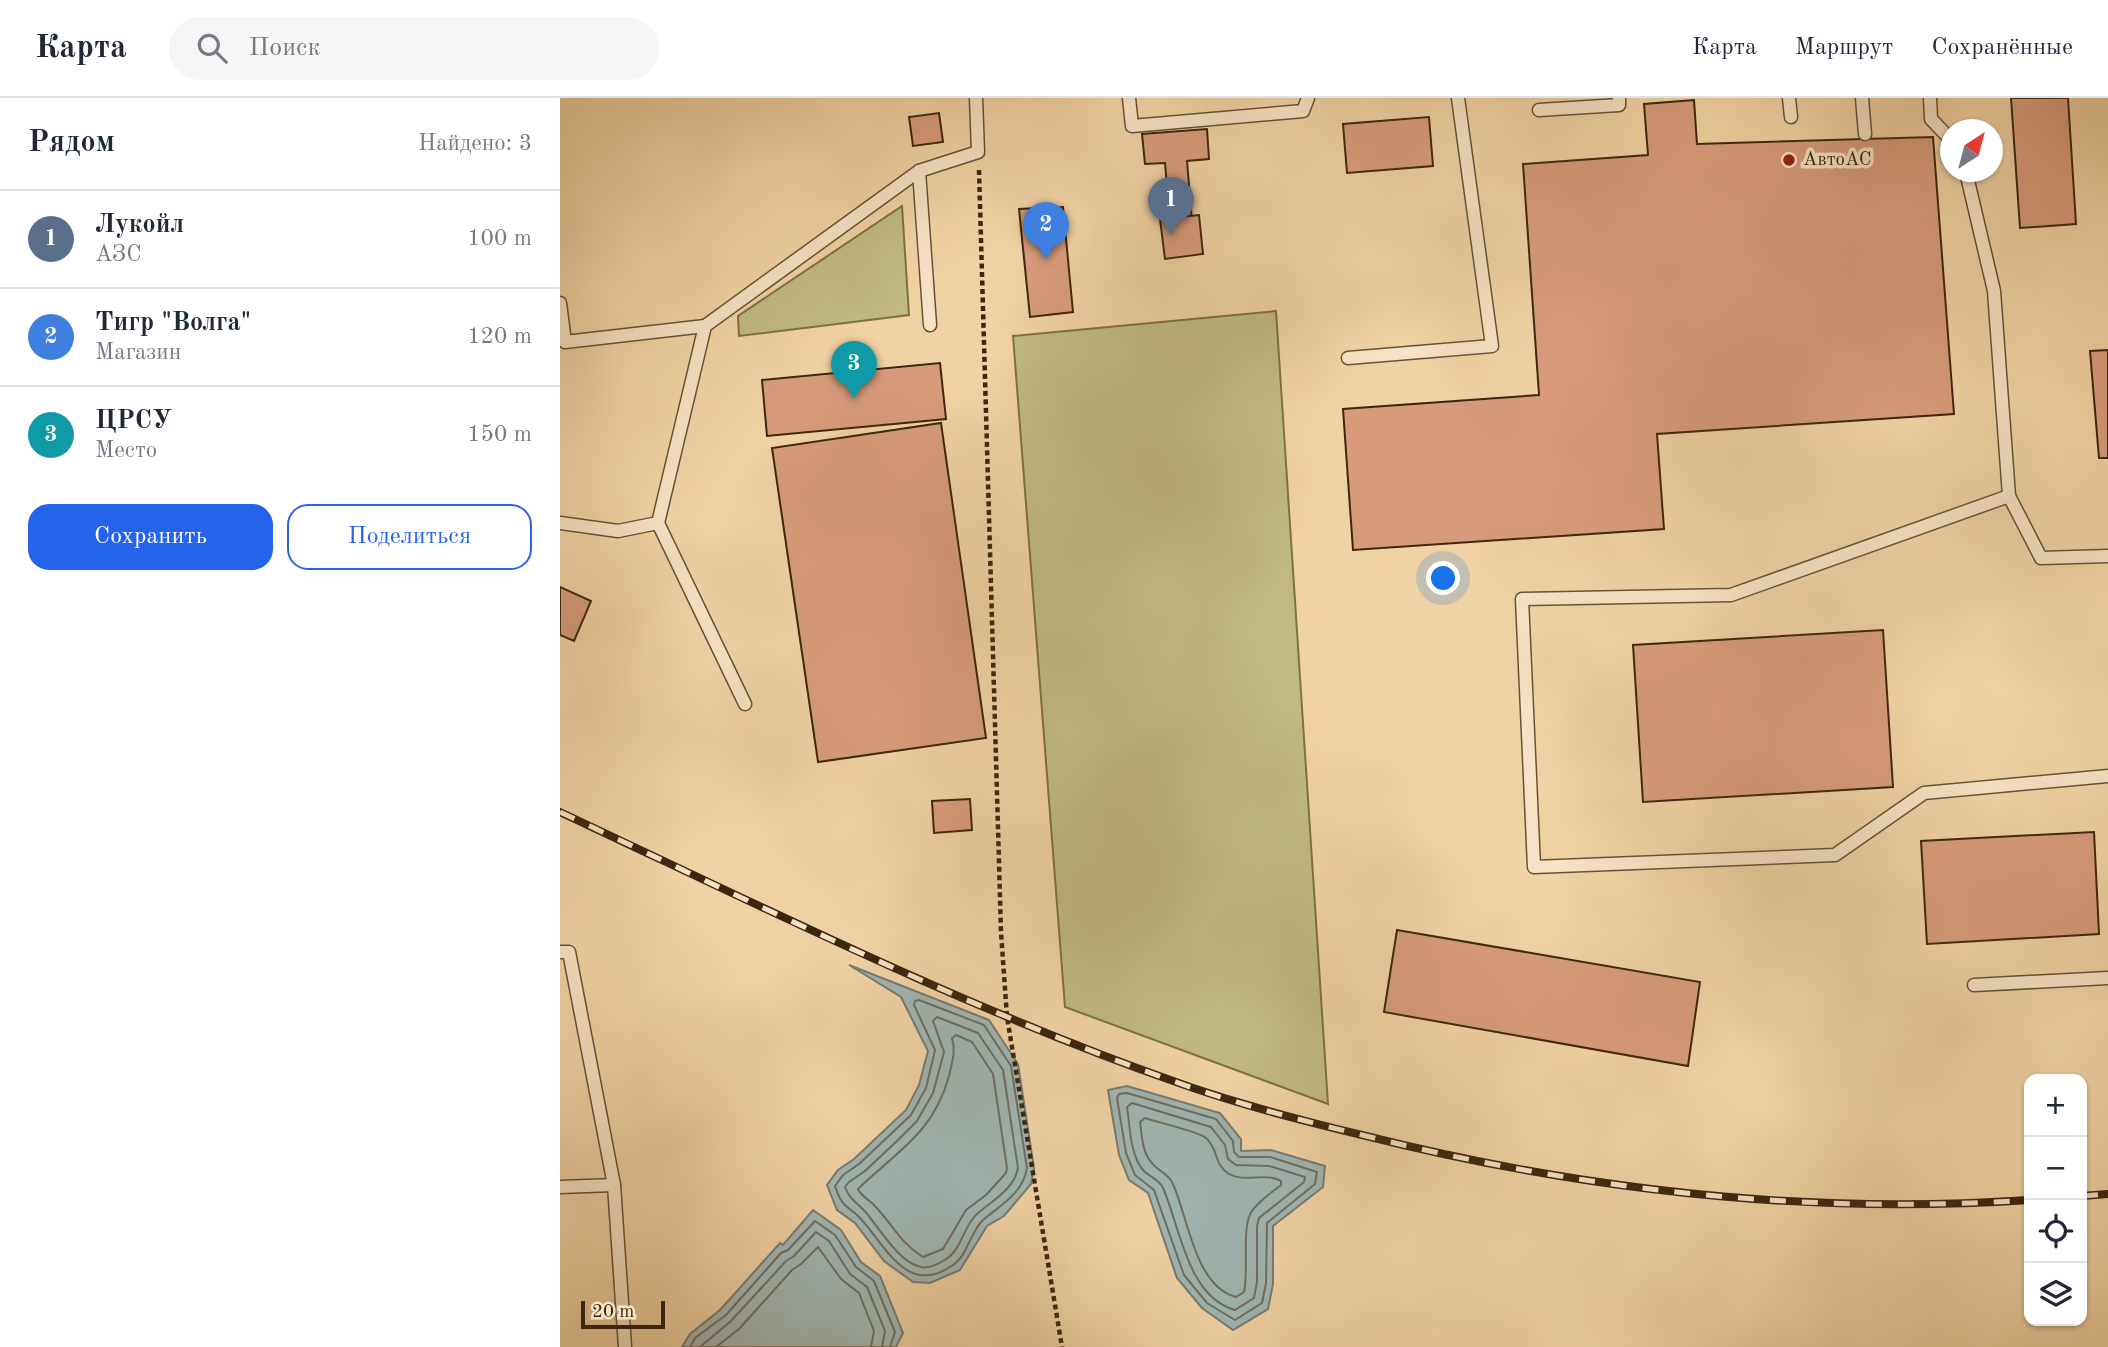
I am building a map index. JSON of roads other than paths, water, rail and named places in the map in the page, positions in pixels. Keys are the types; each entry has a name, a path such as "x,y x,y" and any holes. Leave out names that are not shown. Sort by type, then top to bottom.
{"lane":[{"path":"560,303 565,342 705,326 919,170 978,152 976,98"},
{"path":"1129,98 1132,126 1303,111 1308,98"},
{"path":"1348,358 1492,346 1458,98"},
{"path":"1539,110 1619,105 1619,98"},
{"path":"1788,98 1791,117"},
{"path":"1862,98 1865,134"},
{"path":"1930,98 1931,119 1940,128"},
{"path":"919,170 930,325"},
{"path":"1968,182 1994,291 2008,496 2041,558 2108,556"},
{"path":"705,326 658,523 746,704"},
{"path":"2008,496 1731,595 1522,599 1534,867 1835,855 1924,793 2108,776"},
{"path":"560,523 618,531 658,523"},
{"path":"560,953 569,952 614,1185 625,1347"},
{"path":"1974,985 2108,978"},
{"path":"560,1187 614,1185"}],"water":[{"path":"849,965 989,1020 1018,1064 1034,1168 1031,1184 1004,1216 987,1226 960,1270 930,1283 913,1282 884,1261 855,1223 837,1210 827,1185 838,1170 854,1159 906,1110 919,1085 928,1051 901,997"},
{"path":"1127,1086 1220,1113 1241,1139 1241,1151 1271,1150 1325,1166 1323,1187 1273,1226 1273,1284 1268,1309 1233,1330 1202,1308 1177,1278 1148,1193 1129,1180 1119,1155 1108,1090"},
{"path":"813,1210 841,1230 861,1262 880,1276 903,1333 896,1347 682,1347 690,1334 720,1310"}],"railway":[{"path":"560,812 788,920 1019,1022 1176,1082 1292,1117 1444,1154 1527,1170 1693,1194 1861,1204 2024,1200"},
{"path":"2087,1196 2108,1194"}],"place":[{"name":"АвтоАС","path":"1789,160"},
{"name":"Лукойл","path":"1171,235"},
{"name":"Тигр \"Волга\"","path":"1046,260"},
{"name":"ЦРСУ","path":"854,399"}]}
